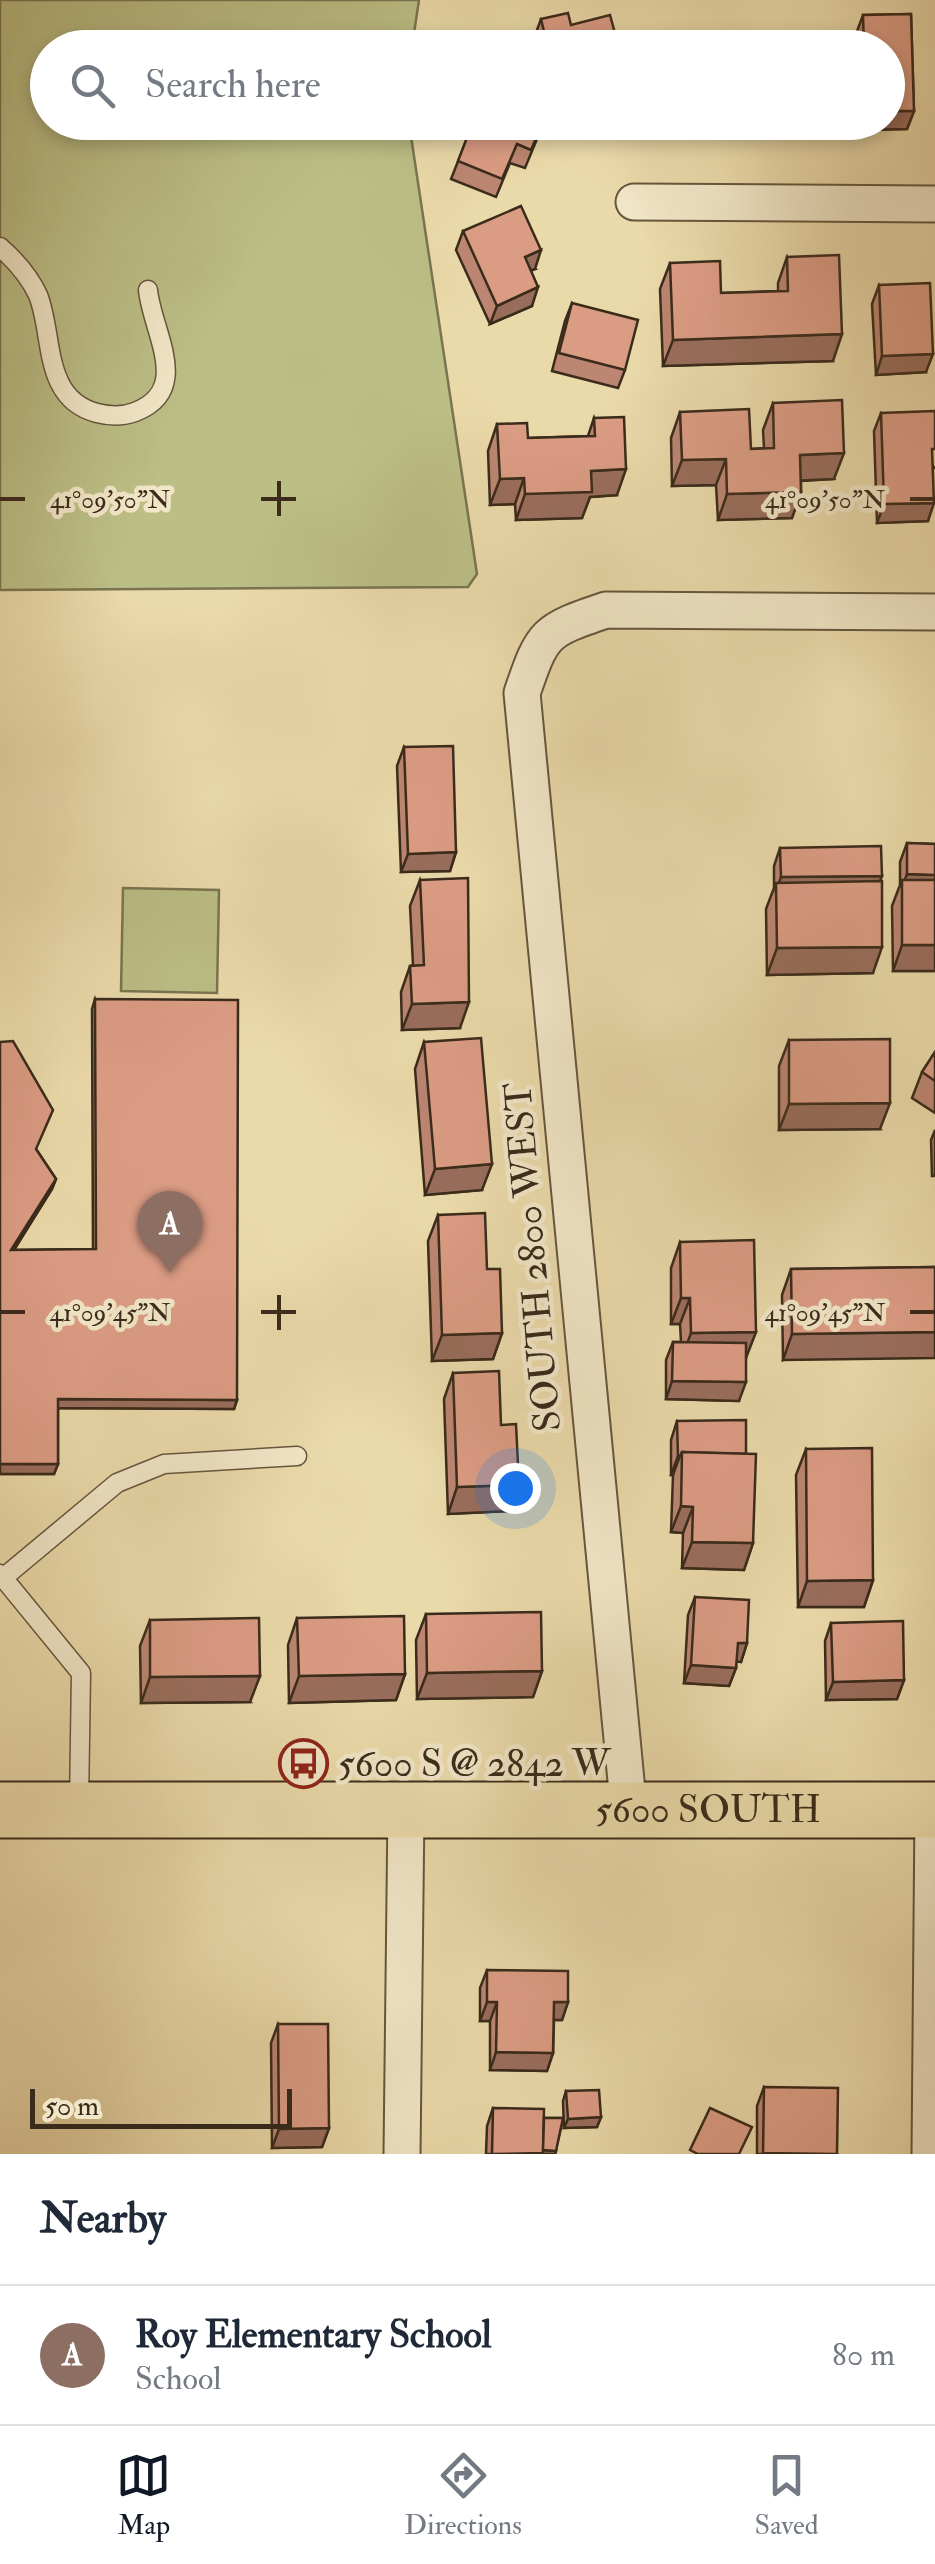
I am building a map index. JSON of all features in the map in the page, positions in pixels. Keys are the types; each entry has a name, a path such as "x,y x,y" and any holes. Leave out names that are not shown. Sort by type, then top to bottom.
{"main road":[{"name":"5600 SOUTH","path":"0,1810 934,1810"}],"street":[{"path":"634,202 935,204"},
{"name":"SOUTH 2800 WEST","path":"628,1812 522,693 540,642 560,625 606,610 935,612"},
{"path":"402,2154 406,1810"},
{"path":"930,2154 934,1810"}],"lane":[{"path":"0,246 27,275 37,293 49,352 64,389 89,411 128,415 144,408 164,384 169,371 153,322 148,290"},
{"path":"79,1810 81,1674 2,1576 116,1483 164,1464 297,1456"}],"green space":[{"path":"0,0 419,0 415,30 30,30 30,140 412,140 477,574 468,587 0,590"},
{"path":"123,888 219,890 217,993 121,991"}],"building":[{"path":"568,13 571,25 610,15 614,30 544,30 541,19"},
{"path":"911,14 914,111 905,111 905,30 863,30 863,15"},
{"path":"466,140 535,140 531,150 517,144 502,179 458,161"},
{"path":"521,206 541,250 525,257 538,287 497,306 463,231"},
{"path":"839,255 842,334 673,340 670,263 720,261 721,293 788,291 787,257"},
{"path":"930,283 933,354 882,356 879,285"},
{"path":"572,303 638,320 625,370 559,353"},
{"path":"842,400 844,453 800,455 801,492 727,494 726,459 682,460 680,412 749,409 751,449 774,448 773,403"},
{"path":"935,411 934,503 884,504 881,413"},
{"path":"624,417 626,469 591,471 592,492 525,494 524,478 500,479 497,424 527,423 528,438 595,436 594,418"},
{"path":"453,746 456,852 408,854 404,747"},
{"path":"907,843 935,844 935,875 907,874"},
{"path":"881,846 882,876 781,877 780,848"},
{"path":"468,878 469,1002 412,1004 410,966 424,965 420,880"},
{"path":"902,880 935,880 935,945 902,945"},
{"path":"882,881 882,947 777,948 776,883"},
{"path":"95,999 238,1000 237,1400 58,1399 58,1464 0,1464 0,1042 13,1041 53,1110 36,1149 56,1179 11,1250 96,1249"},
{"path":"481,1038 492,1164 435,1169 424,1042"},
{"path":"890,1039 890,1103 789,1104 789,1040"},
{"path":"935,1052 935,1081 922,1072"},
{"path":"485,1213 487,1269 500,1269 502,1333 442,1335 438,1215"},
{"path":"754,1240 756,1332 691,1333 690,1298 681,1298 680,1242"},
{"path":"935,1267 935,1332 792,1334 791,1269"},
{"path":"673,1342 746,1343 746,1382 672,1381"},
{"path":"499,1371 501,1425 516,1424 519,1485 457,1487 453,1373"},
{"path":"746,1420 746,1454 682,1452 678,1456 677,1421"},
{"path":"872,1448 873,1580 807,1581 806,1449"},
{"path":"682,1452 756,1454 753,1543 692,1542 693,1507 681,1506"},
{"path":"695,1597 749,1600 747,1643 738,1643 736,1668 691,1665"},
{"path":"541,1612 542,1671 427,1673 426,1614"},
{"path":"404,1616 405,1674 299,1676 297,1618"},
{"path":"259,1618 260,1676 150,1677 150,1620"},
{"path":"903,1621 904,1680 833,1682 831,1623"},
{"path":"487,1970 568,1971 568,2002 554,2002 553,2053 496,2052 497,2002 487,2002"},
{"path":"278,2024 328,2024 329,2128 279,2129"},
{"path":"764,2087 838,2088 837,2154 763,2153"},
{"path":"599,2090 601,2117 568,2119 566,2091"},
{"path":"493,2108 544,2109 543,2153 492,2154"},
{"path":"710,2108 752,2127 739,2154 698,2154 690,2150"},
{"path":"544,2118 563,2118 556,2151 543,2150"}],"place":[{"name":"Roy Elementary School","path":"170,1273"},
{"name":"5600 S @ 2842 W","path":"303,1764"}]}
